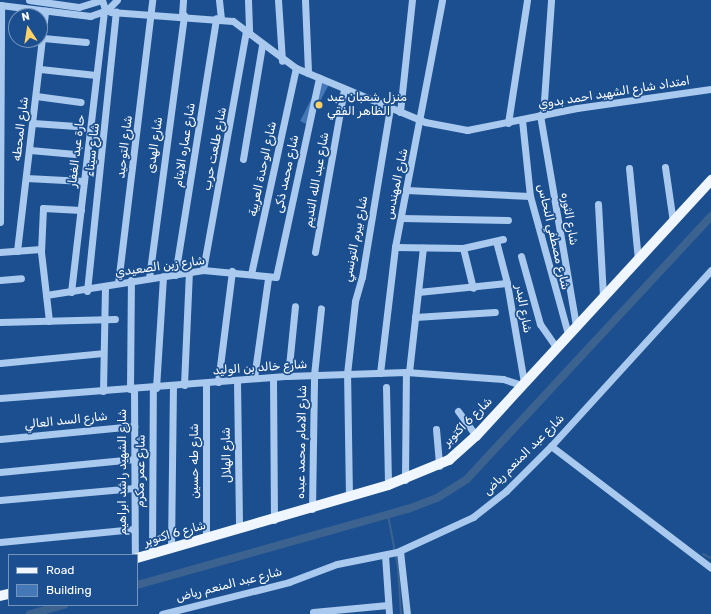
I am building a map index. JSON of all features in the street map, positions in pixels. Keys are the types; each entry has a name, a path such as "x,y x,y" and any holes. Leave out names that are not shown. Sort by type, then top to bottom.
{"main road":[{"name":"شارع 6 اكتوبر","path":"138,558 349,498 405,480 438,466 476,436 556,347 711,180"}],"street":[{"path":"32,0 65,3 94,2 102,0 105,11"},
{"path":"48,11 85,16 105,11 117,0"},
{"name":"شارع التوحيد","path":"118,283 152,13 152,0"},
{"name":"شارع الهدى","path":"149,278 183,15 183,0"},
{"name":"شارع عماره الايتام","path":"175,275 220,0"},
{"name":"شارع طلعت حرب","path":"204,270 248,33 248,0"},
{"path":"278,0 282,61"},
{"path":"305,0 308,73"},
{"path":"400,112 412,0"},
{"name":"شارع المهندس","path":"380,373 395,247 421,121 442,0"},
{"path":"508,123 527,0"},
{"name":"شارع الثوره","path":"551,0 542,115 576,326"},
{"path":"0,222 0,5 22,8"},
{"name":"امتداد شارع الشهيد احمد بدوي","path":"105,11 183,15 233,21 282,61 296,68 421,121 475,131 542,115 711,89"},
{"name":"حارة عبد الغفار","path":"71,292 96,75 105,11"},
{"name":"شارع سيناء","path":"88,291 116,12"},
{"path":"48,38 86,42"},
{"path":"243,159 262,46"},
{"name":"شارع المحطه","path":"17,250 42,48"},
{"name":"شارع الوحدة العربية","path":"251,274 296,68"},
{"path":"40,69 96,75"},
{"name":"شارع محمد ذكى","path":"268,278 277,275 319,78"},
{"name":"شارع عبد الله النديم","path":"315,252 344,89"},
{"path":"36,96 81,102"},
{"name":"شارع بيرم التونسي","path":"349,498 347,374 354,301 362,277 390,108"},
{"name":"شارع مصطفي النحاس","path":"522,120 530,196 568,334"},
{"path":"33,123 76,126"},
{"path":"30,150 75,154"},
{"path":"664,167 672,222"},
{"path":"629,168 638,260"},
{"path":"26,178 84,181"},
{"path":"406,190 530,196"},
{"path":"598,204 603,297"},
{"path":"49,321 41,249 43,207 81,210"},
{"path":"401,218 508,220"},
{"name":"شارع البدر","path":"463,248 499,240 523,383"},
{"path":"395,247 463,248 472,288"},
{"path":"405,480 408,372 423,248"},
{"path":"0,252 41,249"},
{"path":"521,256 540,324 556,347"},
{"name":"شارع زين الصعيدي","path":"46,295 88,291 105,288 131,280 204,270 232,271 268,278"},
{"name":"شارع عبد المنعم رياض","path":"162,614 284,584 332,566 398,552 448,531 478,513 551,446 711,270"},
{"path":"218,382 232,271"},
{"path":"184,385 189,272"},
{"name":"شارع عمر مكرم","path":"152,554 155,388 162,276"},
{"path":"0,280 21,278"},
{"path":"254,378 268,278"},
{"name":"شارع الشهيد راشد ابراهيم","path":"131,280 135,554"},
{"path":"418,292 472,288 507,283"},
{"path":"103,391 105,288"},
{"path":"288,376 294,306"},
{"name":"شارع الامام محمد عبده","path":"312,509 314,375 321,308"},
{"path":"415,317 495,312"},
{"path":"0,322 115,319"},
{"path":"0,363 103,354"},
{"name":"شارع خالد بن الوليد","path":"0,398 155,388 254,378 408,372 503,379 523,383"},
{"path":"273,377 274,520"},
{"name":"شارع الهلال","path":"237,380 238,530"},
{"name":"شارع طه حسين","path":"206,383 206,538"},
{"path":"171,548 173,386"},
{"path":"386,387 388,485"},
{"path":"458,411 476,436"},
{"name":"شارع السد العالي","path":"0,439 134,426"},
{"path":"436,429 438,466"},
{"path":"551,446 711,568"},
{"path":"0,472 134,460"},
{"path":"0,500 134,488"},
{"path":"0,542 134,529"},
{"path":"398,552 407,614"},
{"path":"385,555 389,614"},
{"path":"313,612 388,605"}],"building":[{"path":"321,80 329,84 308,125 300,121"}],"waterway":[{"path":"138,585 408,509 437,498 467,479 711,216"},
{"path":"388,515 398,568 401,614"},
{"path":"703,554 711,558"},
{"path":"30,614 60,606"}],"place":[{"name":"منزل شعبان عبد الظاهر الفقي","path":"319,105"}]}
